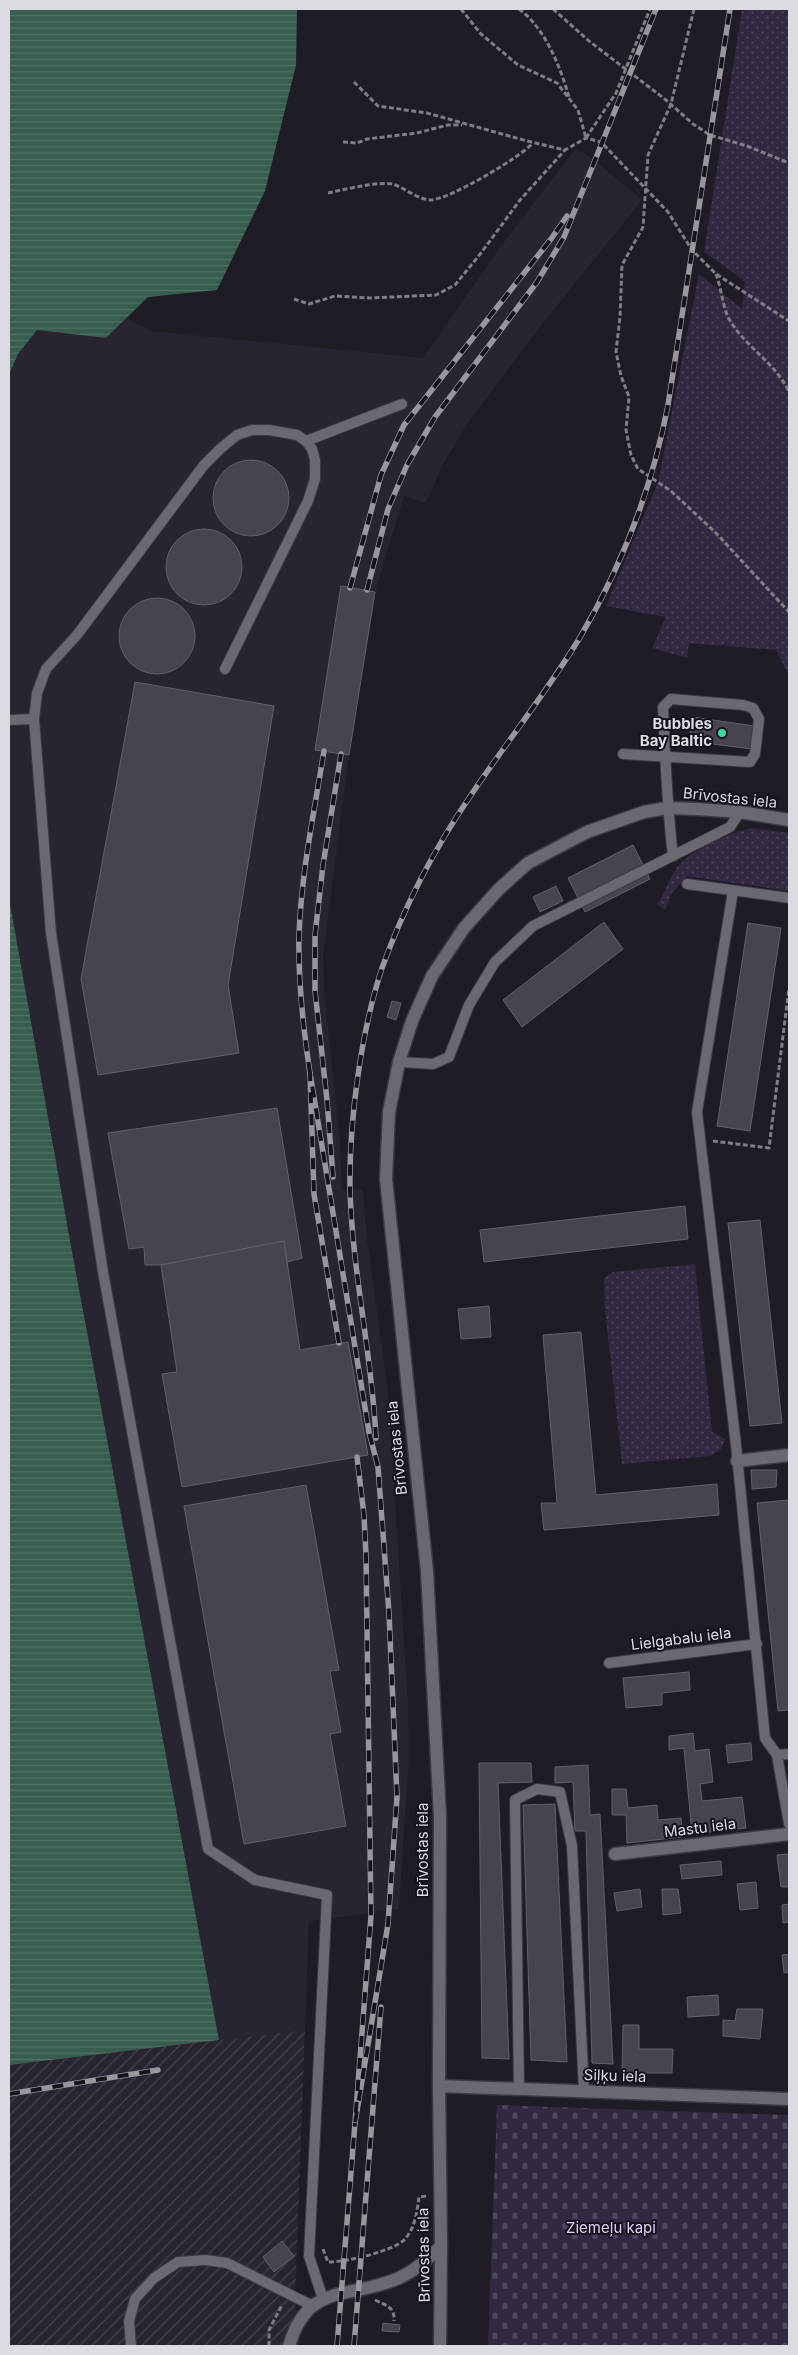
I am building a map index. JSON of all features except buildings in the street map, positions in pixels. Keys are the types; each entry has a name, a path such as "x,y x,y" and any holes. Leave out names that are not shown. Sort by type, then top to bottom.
{"street":[{"name":"Brīvostas iela","path":"440,2346 440,1817 427,1571 386,1179 389,1112 399,1062 412,1021 432,976 464,928 499,889 528,863 587,832 644,812 667,808 740,812 789,820"},
{"path":"737,1461 789,1455"},
{"name":"Mastu iela","path":"615,1854 789,1834"},
{"name":"Siļķu iela","path":"439,2086 789,2099"},
{"path":"290,2346 302,2314 318,2302 398,2279 419,2267 441,2246"}],"lane":[{"path":"306,441 402,404"},
{"path":"131,2346 129,2321 135,2299 154,2278 178,2262 206,2260 227,2263 288,2293 318,2302 309,2256 327,1895 255,1880 208,1849 103,1272 51,933 34,719 37,693 46,670 77,635 204,465 237,435 252,430 269,430 297,435 306,441 312,449 315,460 315,479 308,500 225,669"},
{"path":"623,754 665,756 750,762 755,754 759,719 753,708 743,705 672,699 663,707 665,756 667,808 673,856"},
{"path":"9,720 34,719"},
{"path":"399,1062 433,1064 449,1056 469,1004 495,962 533,926 730,827 740,812"},
{"path":"687,884 789,898"},
{"path":"733,891 697,1112 737,1461 765,1738 777,1756 789,1824"},
{"name":"Lielgabalu iela","path":"609,1662 756,1644"},
{"path":"777,1756 789,1754"},
{"path":"519,2089 515,1800 537,1789 560,1792 572,1846 584,2091"}],"path":[{"path":"461,9 481,34 518,65 557,83 578,110 586,138"},
{"path":"518,9 527,15 558,61 570,100"},
{"path":"552,9 589,41 627,68 693,124 710,135 746,146 789,163"},
{"path":"294,299 309,304 335,296 370,298 436,295 455,285 520,200 564,150 586,138 611,101 627,68 650,9"},
{"path":"694,9 671,104 648,155 643,227 622,265 620,317 616,352 621,376 629,397 626,430 631,455 638,469 671,491 716,533 789,612"},
{"path":"354,82 378,106 427,113 564,150"},
{"path":"342,142 357,143 379,137 418,133 448,125 467,125"},
{"path":"586,138 601,142 668,212 692,250 716,274 789,320"},
{"path":"328,193 390,183 428,200 443,198 456,189 492,173 525,151 533,142"},
{"path":"716,274 728,318 746,343 770,365 789,392"},
{"path":"700,1140 769,1148 789,988"},
{"path":"322,2240 322,2247 328,2262 343,2262 388,2248 403,2241 411,2230 416,2218 418,2197 439,2193"},
{"path":"366,2288 373,2300 389,2306 393,2310 394,2321"},
{"path":"269,2346 269,2330 288,2293"}],"shaded area":[{"path":"9,9 297,9 296,65 265,191 217,290 148,297 106,338 37,330 18,354 9,375"},
{"path":"576,148 594,160 642,200 539,328 467,424 442,466 426,503 404,496 375,592 349,755 323,957 325,1000 340,1140 342,1191 363,1189 366,1230 388,1393 408,1703 409,1755 399,1909 309,1921 305,2030 219,2040 71,1246 9,898 9,375 18,354 37,330 106,338 127,319 151,331 423,358 501,246"},
{"path":"9,898 71,1246 219,2040 9,2065"},
{"path":"305,2030 295,2300 300,2346 9,2346 9,2065"}],"green space":[{"path":"742,9 789,9 789,676 776,650 689,643 687,658 652,648 666,617 606,606 658,482 699,274 742,309 745,281 704,252"},
{"path":"752,828 789,833 789,891 687,876 671,894 665,910 657,904 676,869 683,861 701,848 721,838"},
{"path":"695,1264 712,1432 725,1439 721,1449 711,1456 622,1464 605,1309 604,1278 613,1272"},
{"name":"Ziemeļu kapi","path":"497,2105 789,2115 789,2346 488,2346"}],"railway":[{"path":"367,590 388,509 407,465 435,417 537,282 564,237 656,9"},
{"path":"376,1438 371,1375 354,1251 350,1188 354,1106 368,1020 382,968 391,945 432,857 457,815 579,639 609,583 634,526 653,467 668,405 730,9"},
{"path":"350,588 381,475 404,425 551,239 567,216"},
{"path":"310,1073 299,970 299,936 305,867 324,751"},
{"path":"333,1177 315,991 315,935 323,865 341,754"},
{"path":"339,1343 314,1194 310,1073 369,1432 378,1467 389,1613 397,1797 388,1924 355,2123 371,1916 366,1556 364,1515 357,1457"},
{"path":"354,2346 381,2007"},
{"path":"9,2094 158,2070"},
{"path":"337,2346 355,2123"}],"place":[{"name":"Bubbles Bay Baltic","path":"722,733"}]}
